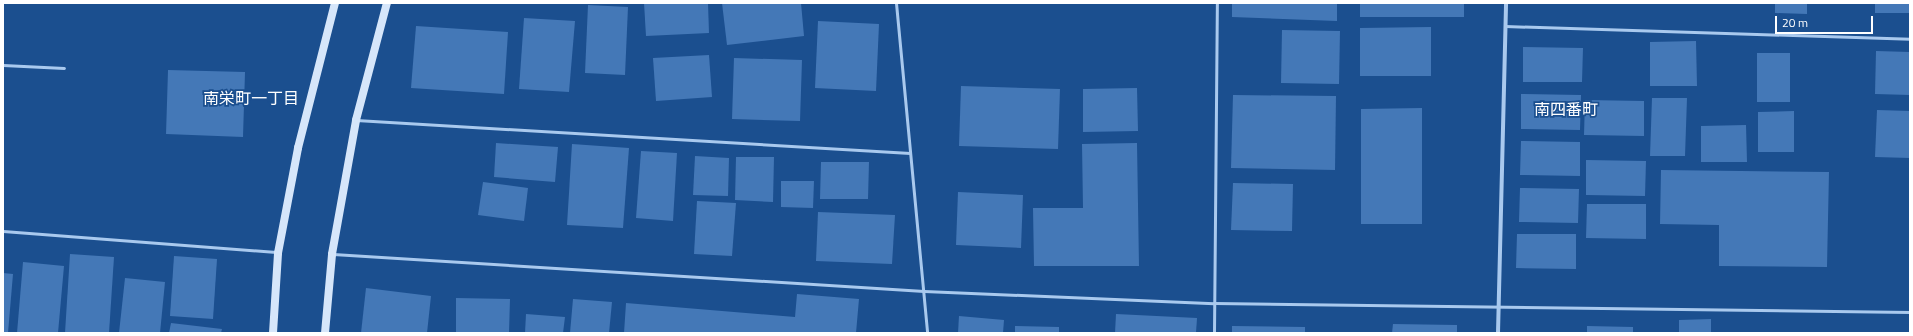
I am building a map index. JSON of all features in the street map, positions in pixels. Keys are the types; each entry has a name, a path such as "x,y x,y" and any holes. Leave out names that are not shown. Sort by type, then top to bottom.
{"street":[{"path":"273,333 278,252 298,148 335,3"},
{"path":"325,333 332,254 356,120 387,3"},
{"path":"1498,333 1506,3"}],"lane":[{"path":"896,3 927,333"},
{"path":"1214,333 1217,3"},
{"path":"1505,26 1910,39"},
{"path":"3,64 64,68"},
{"path":"356,120 910,153"},
{"path":"3,231 278,252"},
{"path":"332,254 924,292 1214,303 1910,312"}],"building":[{"path":"644,3 708,3 709,33 646,36"},
{"path":"722,3 801,3 804,36 727,45"},
{"path":"1232,3 1337,3 1337,21 1232,17"},
{"path":"1360,3 1464,3 1464,17 1360,17"},
{"path":"1775,3 1807,3 1807,14 1775,13"},
{"path":"1875,3 1910,3 1910,13 1875,13"},
{"path":"588,5 628,7 625,75 585,73"},
{"path":"524,18 575,21 569,92 519,89"},
{"path":"818,21 879,24 876,91 815,88"},
{"path":"416,26 508,32 504,94 411,88"},
{"path":"1431,27 1431,76 1360,76 1360,28"},
{"path":"1282,30 1340,31 1339,84 1281,83"},
{"path":"1696,41 1697,86 1650,86 1650,42"},
{"path":"1523,47 1583,48 1582,82 1523,82"},
{"path":"1876,51 1910,52 1910,95 1875,94"},
{"path":"1757,53 1790,53 1790,102 1757,102"},
{"path":"709,55 712,97 656,101 653,58"},
{"path":"734,58 802,60 800,121 732,119"},
{"path":"168,70 245,72 243,137 166,134"},
{"path":"961,86 1060,89 1058,149 959,146"},
{"path":"1137,88 1138,131 1083,132 1083,89"},
{"path":"1521,94 1581,95 1580,130 1521,129"},
{"path":"1233,95 1336,96 1335,170 1231,168"},
{"path":"1652,98 1687,98 1685,156 1650,156"},
{"path":"1585,100 1644,101 1644,136 1584,135"},
{"path":"1422,108 1422,224 1361,224 1361,109"},
{"path":"1877,110 1910,111 1910,158 1875,157"},
{"path":"1794,111 1794,152 1758,152 1758,112"},
{"path":"1746,125 1747,162 1701,162 1701,126"},
{"path":"1521,141 1580,142 1580,176 1520,175"},
{"path":"496,143 558,147 555,182 494,177"},
{"path":"1137,143 1139,266 1034,266 1033,208 1083,208 1082,144"},
{"path":"572,144 629,148 623,228 567,225"},
{"path":"641,151 677,153 673,221 636,218"},
{"path":"695,156 729,158 728,196 693,195"},
{"path":"736,157 774,157 773,202 735,200"},
{"path":"1586,160 1646,161 1645,196 1586,195"},
{"path":"821,162 869,162 868,199 820,199"},
{"path":"1661,170 1829,172 1827,267 1719,266 1719,225 1660,224"},
{"path":"781,181 814,181 813,208 781,207"},
{"path":"483,182 528,188 524,221 478,215"},
{"path":"1233,183 1293,184 1292,231 1231,230"},
{"path":"1520,188 1579,189 1578,223 1519,222"},
{"path":"958,192 1023,195 1021,248 956,245"},
{"path":"697,201 736,203 732,256 694,254"},
{"path":"1587,204 1646,204 1646,239 1586,238"},
{"path":"818,212 895,215 892,264 816,261"},
{"path":"1517,234 1576,234 1576,269 1516,268"},
{"path":"70,254 114,257 109,333 65,333"},
{"path":"174,256 217,259 213,319 170,316"},
{"path":"23,262 64,266 58,333 17,333"},
{"path":"3,273 13,274 8,333 3,333"},
{"path":"125,278 165,282 160,333 119,333"},
{"path":"366,288 431,296 427,333 361,333"},
{"path":"797,294 859,299 856,333 624,333 626,303 795,317"},
{"path":"456,298 510,299 509,333 456,333"},
{"path":"573,299 612,302 609,333 570,333"},
{"path":"526,314 565,317 563,333 525,333"},
{"path":"1116,314 1197,318 1196,333 1115,333"},
{"path":"959,316 1004,320 1003,333 958,333"},
{"path":"1711,319 1711,333 1679,333 1679,320"},
{"path":"171,323 222,329 221,333 169,333"},
{"path":"1393,324 1457,325 1457,333 1392,333"},
{"path":"1015,326 1059,327 1059,333 1015,333"},
{"path":"1232,326 1305,327 1305,333 1232,333"},
{"path":"1587,326 1633,327 1633,333 1587,333"}],"district":[{"name":"南栄町一丁目","path":"251,98"},
{"name":"南四番町","path":"1566,109"}]}
